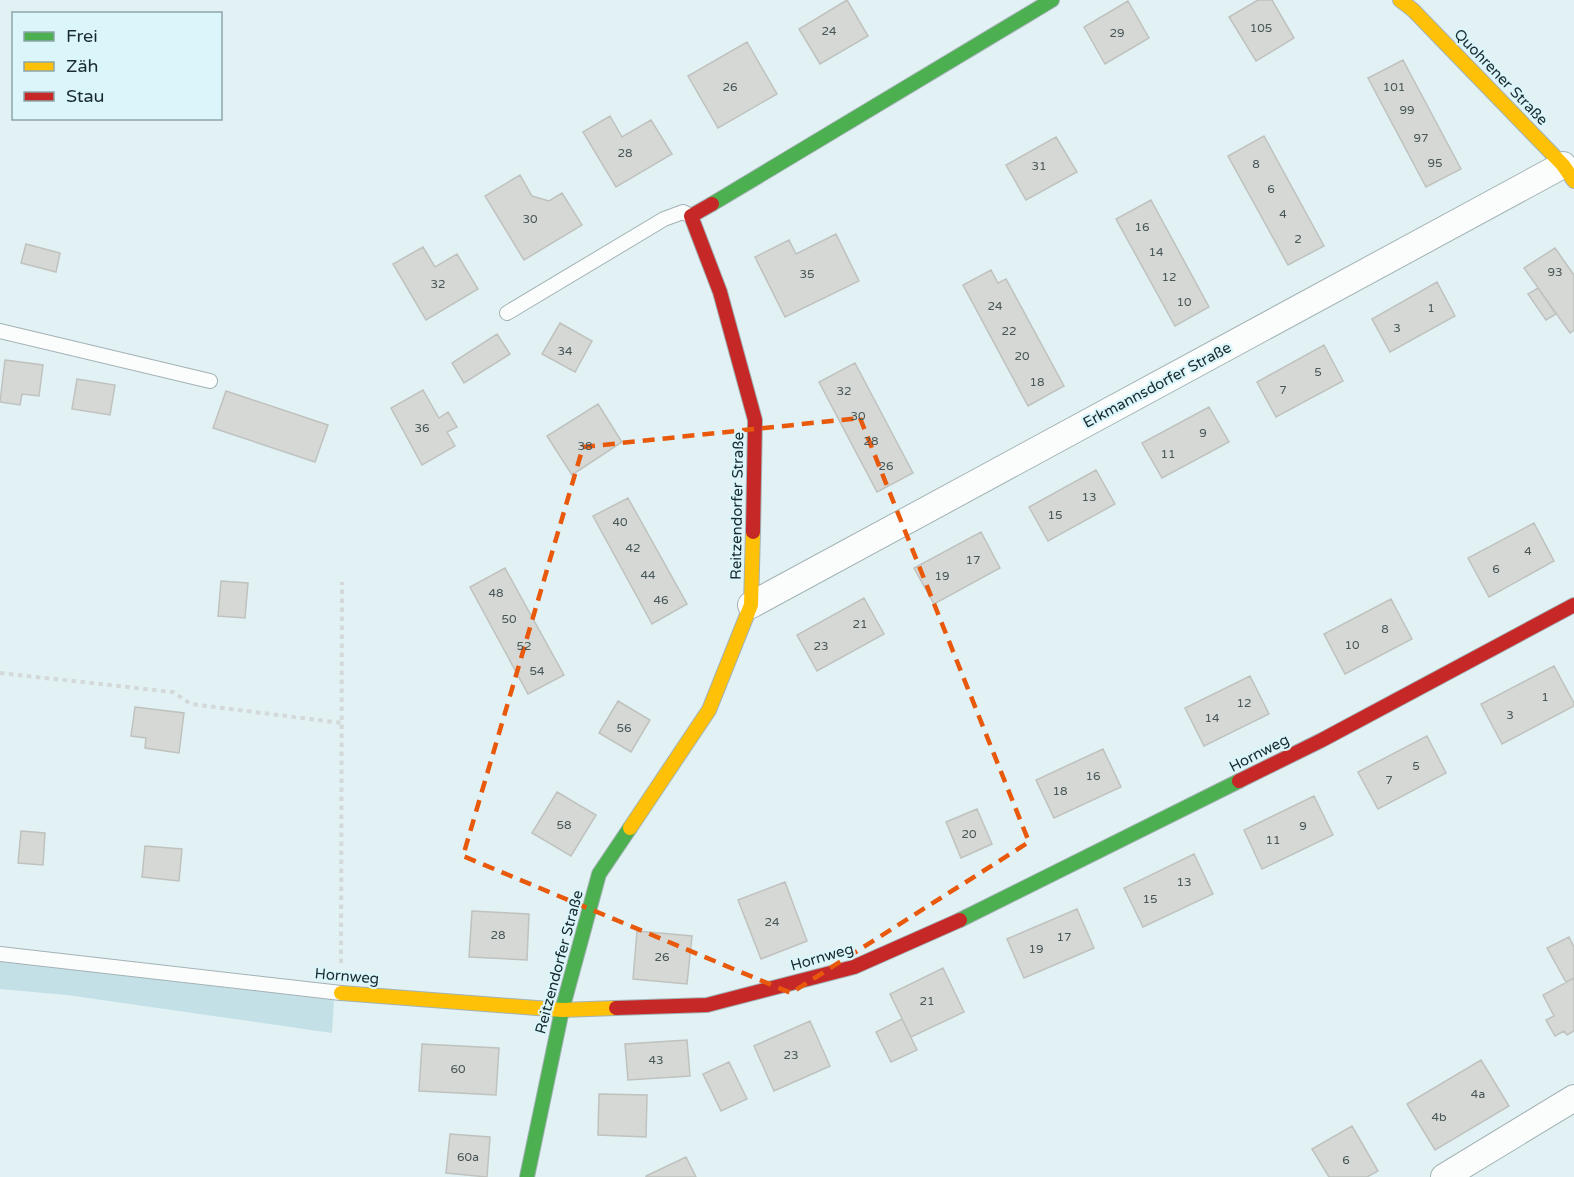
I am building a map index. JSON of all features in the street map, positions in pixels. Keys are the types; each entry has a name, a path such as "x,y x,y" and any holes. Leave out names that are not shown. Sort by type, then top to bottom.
{"street":[{"path":"691,216 1052,0"},
{"name":"Quohrener Straße","path":"1400,0 1413,10 1568,173"},
{"name":"Erkmannsdorfer Straße","path":"751,605 1568,173"},
{"name":"Reitzendorfer Straße","path":"528,1177 562,1010 599,874 709,710 751,605 755,420 720,292 691,216"},
{"name":"Hornweg","path":"341,993 562,1010 707,1005 854,967 977,914 1322,740 1574,605"},
{"path":"1444,1177 1574,1098"}],"lane":[{"path":"507,313 664,219 683,212 691,216"},
{"path":"0,331 210,381"},
{"name":"Hornweg","path":"0,954 341,993"}],"path":[{"path":"341,993 342,582"},
{"path":"0,673 173,692 191,704 342,723"}],"highlighted area":[{"path":"860,418 1029,842 791,993 463,856 583,447"}],"shaded area":[{"path":"0,961 334,1000 332,1033 67,995 0,989"}],"building":[{"path":"847,0 868,36 820,64 799,29"},
{"path":"1258,0 1272,0 1294,38 1256,61 1229,17"},
{"path":"1128,1 1149,38 1105,64 1084,27"},
{"path":"747,42 777,94 718,128 688,76"},
{"path":"1403,60 1461,169 1426,187 1368,78"},
{"path":"610,116 622,137 651,120 672,154 616,187 583,132"},
{"path":"1264,136 1324,246 1288,265 1228,156"},
{"path":"1056,137 1077,172 1026,200 1006,165"},
{"path":"520,175 532,196 549,201 562,193 582,225 524,260 485,196"},
{"path":"1151,200 1209,307 1175,326 1116,219"},
{"path":"836,234 859,281 785,317 755,257 789,240 796,254"},
{"path":"26,244 60,253 56,272 21,263"},
{"path":"423,247 435,267 457,254 478,289 426,320 393,264"},
{"path":"1555,248 1574,275 1574,330 1570,333 1524,268"},
{"path":"991,270 998,283 1006,279 1064,386 1028,406 963,285"},
{"path":"1437,282 1455,316 1390,352 1372,319"},
{"path":"1538,288 1556,314 1546,320 1528,294"},
{"path":"560,323 592,341 575,372 542,354"},
{"path":"497,334 510,354 464,383 452,363"},
{"path":"1324,345 1343,381 1276,417 1257,382"},
{"path":"5,360 43,365 39,396 22,394 20,405 0,402"},
{"path":"855,363 913,473 877,492 819,382"},
{"path":"77,379 115,385 110,415 72,409"},
{"path":"423,390 439,418 448,412 457,427 447,432 455,446 422,465 391,408"},
{"path":"226,391 328,425 315,462 213,428"},
{"path":"598,404 622,442 572,475 547,436"},
{"path":"1209,407 1229,442 1162,478 1142,443"},
{"path":"1096,470 1115,504 1048,541 1029,507"},
{"path":"628,498 687,604 652,624 593,516"},
{"path":"1534,523 1554,561 1489,597 1468,558"},
{"path":"981,532 1000,568 934,604 914,568"},
{"path":"505,568 564,675 528,694 470,587"},
{"path":"221,581 248,583 245,618 218,616"},
{"path":"864,598 884,634 817,671 797,635"},
{"path":"1391,599 1412,639 1345,674 1324,634"},
{"path":"1554,666 1574,706 1502,744 1481,704"},
{"path":"1250,676 1269,714 1204,746 1185,708"},
{"path":"618,701 650,720 631,752 599,733"},
{"path":"135,707 184,713 179,753 145,748 146,738 131,736"},
{"path":"1427,736 1446,773 1378,809 1358,772"},
{"path":"1103,749 1121,787 1054,818 1036,780"},
{"path":"557,792 596,815 571,856 532,833"},
{"path":"1314,796 1333,835 1262,869 1244,830"},
{"path":"977,809 992,844 961,858 946,822"},
{"path":"21,831 45,833 43,865 18,863"},
{"path":"145,846 182,849 179,881 142,877"},
{"path":"1194,854 1213,894 1143,927 1124,888"},
{"path":"785,882 807,941 761,959 738,900"},
{"path":"1077,909 1094,948 1024,978 1007,939"},
{"path":"472,911 529,914 527,960 469,957"},
{"path":"637,931 692,936 687,984 633,979"},
{"path":"1569,937 1574,947 1574,978 1566,982 1547,948"},
{"path":"943,968 964,1012 911,1037 890,994"},
{"path":"1574,978 1574,1031 1567,1035 1564,1031 1555,1036 1546,1020 1554,1016 1543,995"},
{"path":"902,1019 917,1050 891,1062 876,1032"},
{"path":"810,1021 830,1066 774,1091 754,1046"},
{"path":"687,1040 690,1076 628,1080 625,1044"},
{"path":"422,1044 499,1048 496,1095 419,1091"},
{"path":"1481,1060 1509,1106 1435,1150 1407,1104"},
{"path":"729,1062 747,1099 721,1111 703,1074"},
{"path":"599,1094 647,1095 646,1137 598,1135"},
{"path":"1352,1126 1378,1171 1367,1177 1329,1177 1312,1149"},
{"path":"450,1134 490,1137 487,1177 446,1173"},
{"path":"686,1157 696,1177 646,1177 646,1176"}],"traffic: fast":[{"path":"712,204 1052,0"},
{"path":"960,920 1239,781"},
{"path":"527,1177 562,1010 599,874 630,828"}],"traffic: slow":[{"path":"1400,0 1413,10 1563,165 1574,181"},
{"path":"630,828 709,710 751,605 753,532"},
{"path":"341,993 562,1010 616,1008"}],"traffic: jam":[{"path":"712,204 691,216 720,292 755,420 753,532"},
{"path":"1239,781 1322,740 1574,605"},
{"path":"616,1008 707,1005 854,967 960,920"}]}
